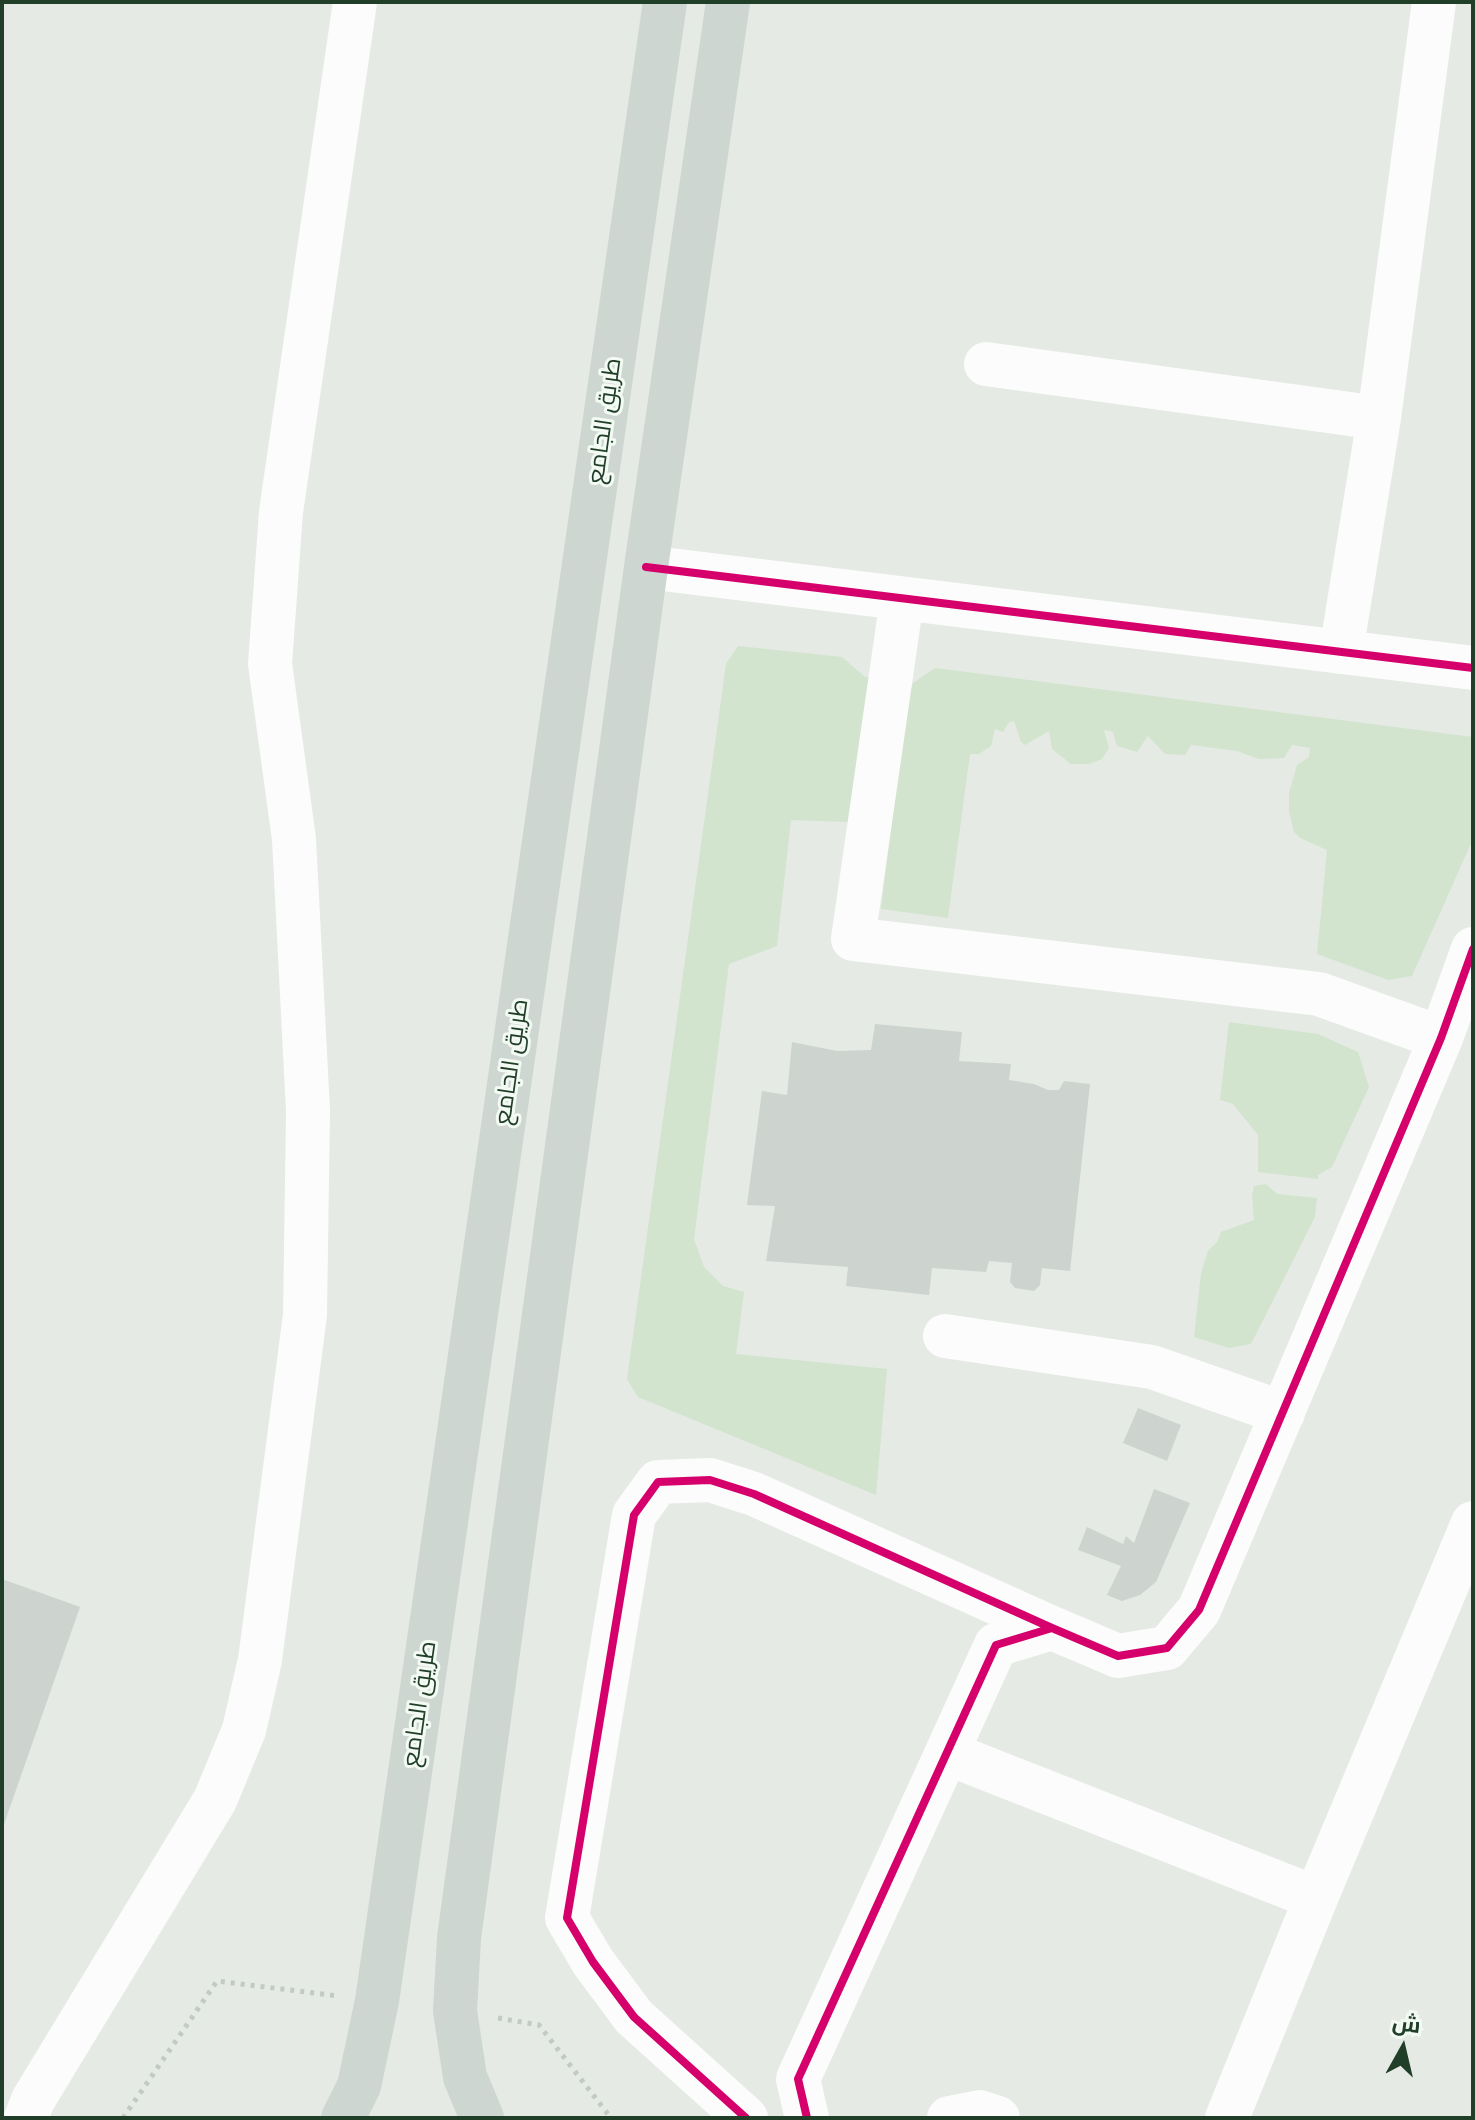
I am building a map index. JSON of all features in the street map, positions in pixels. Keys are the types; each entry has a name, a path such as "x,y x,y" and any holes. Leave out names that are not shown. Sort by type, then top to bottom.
{"main road":[{"name":"طريق الجامع","path":"343,2118 359,2086 377,2001 665,2"},
{"path":"482,2118 465,2077 455,2011 459,1938 646,567 728,2"}],"street":[{"path":"26,2118 33,2100 215,1800 244,1730 260,1660 305,1315 308,1111 294,839 270,664 281,512 355,2"},
{"path":"1341,652 1379,418 1434,2"},
{"path":"986,364 1379,418"},
{"path":"646,567 1473,668"},
{"path":"902,599 853,939 1319,994 1441,1038"},
{"path":"746,2118 634,2017 593,1962 567,1918 634,1515 658,1482 710,1480 754,1494 1118,1656 1167,1648 1199,1610 1441,1038 1473,949"},
{"path":"945,1336 1152,1367 1283,1413"},
{"path":"1227,2118 1473,1523"},
{"path":"807,2118 798,2079 996,1645 1052,1628"},
{"path":"947,1753 1316,1898"},
{"path":"949,2118 980,2112 998,2118"}],"green space":[{"path":"738,646 842,657 865,677 872,678 849,822 791,820 777,946 729,964 694,1239 704,1267 723,1286 744,1292 736,1354 887,1369 876,1495 638,1397 627,1379 726,664"},
{"path":"935,668 1473,737 1473,839 1412,976 1388,980 1317,954 1327,850 1294,832 1289,812 1289,793 1297,765 1309,757 1310,748 1292,745 1284,758 1259,759 1237,751 1191,745 1185,755 1165,754 1148,736 1137,752 1117,746 1113,732 1104,730 1109,748 1102,759 1089,764 1071,764 1052,749 1049,731 1025,745 1014,721 1009,722 1003,732 995,729 991,746 979,754 970,754 948,918 881,909 907,701 913,683"},
{"path":"1229,1022 1318,1034 1358,1052 1369,1087 1332,1167 1318,1175 1318,1179 1258,1172 1258,1135 1233,1104 1220,1100"},
{"path":"1266,1184 1277,1194 1317,1198 1315,1217 1251,1344 1229,1348 1194,1337 1201,1273 1208,1251 1221,1232 1254,1220 1254,1186"}],"building":[{"path":"875,1024 962,1032 959,1061 1011,1064 1009,1080 1048,1090 1059,1090 1064,1081 1090,1084 1070,1271 1042,1268 1040,1285 1034,1291 1015,1288 1010,1282 1012,1263 989,1261 986,1272 932,1268 929,1295 846,1286 848,1267 766,1261 775,1206 747,1205 762,1091 787,1095 792,1042 837,1051 871,1050"},
{"path":"1138,1408 1181,1425 1167,1461 1123,1443"},
{"path":"1154,1489 1190,1503 1156,1582 1140,1595 1122,1601 1107,1595 1121,1566 1078,1550 1087,1527 1123,1544 1126,1536 1134,1543"},
{"path":"2,1579 80,1607 2,1830"}],"cycle path":[{"path":"646,567 1473,668"},
{"path":"807,2118 798,2079 996,1645 1052,1628 1118,1656 1167,1648 1199,1610 1441,1038 1473,949"},
{"path":"746,2118 634,2017 593,1962 567,1918 634,1515 658,1482 710,1480 754,1494 1052,1628"}]}
